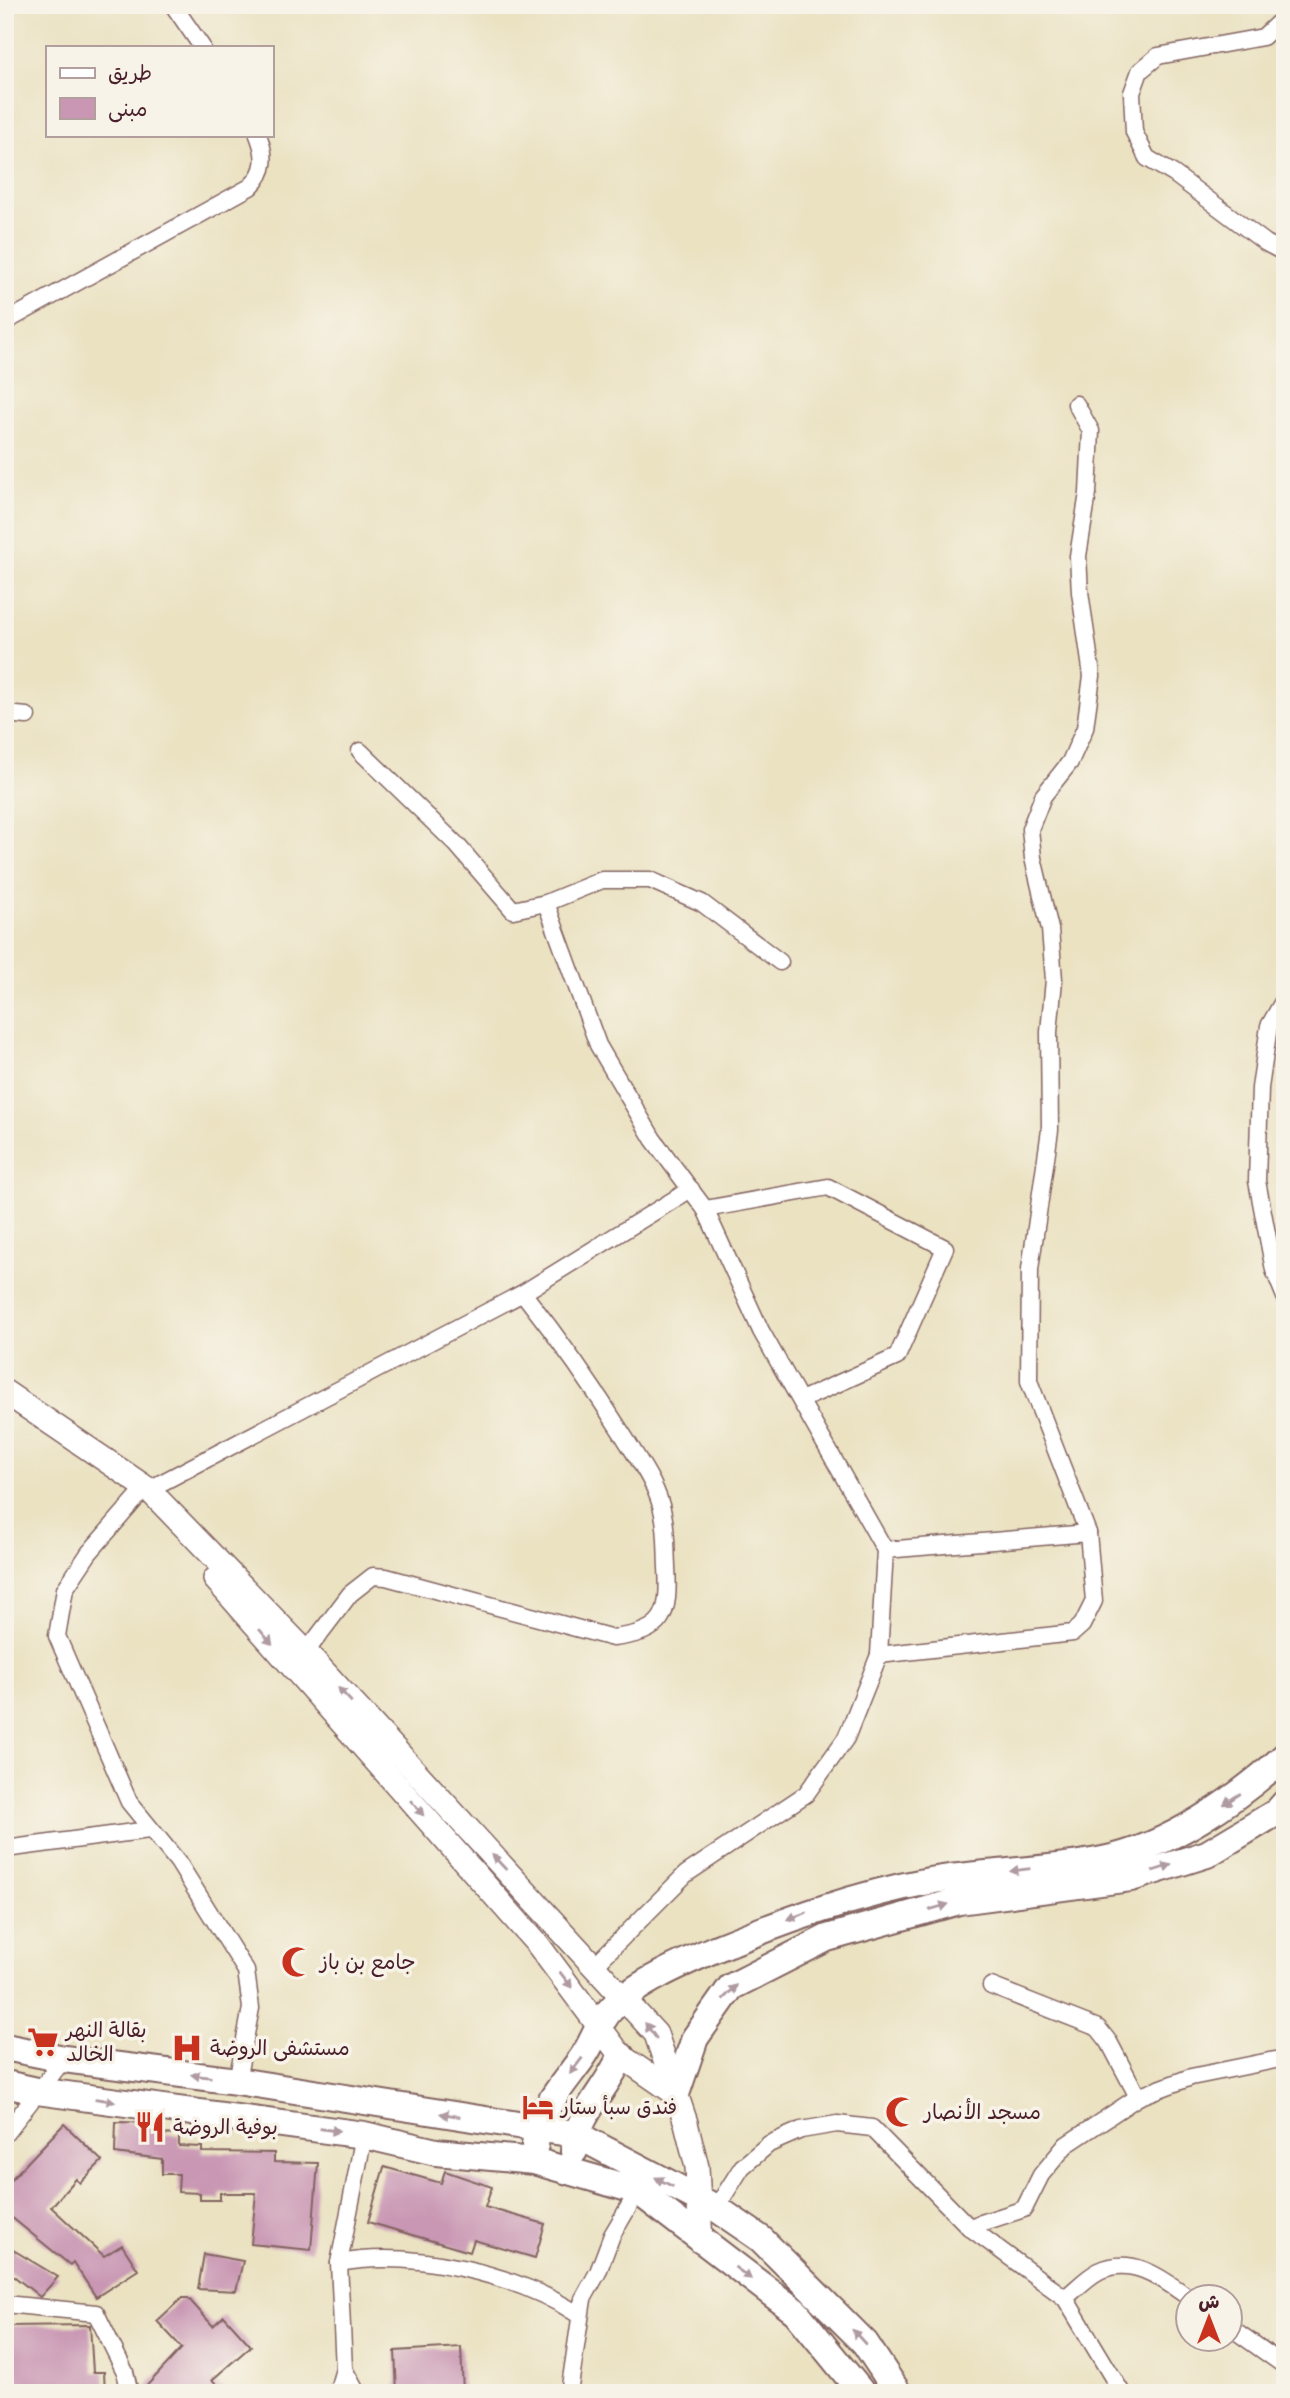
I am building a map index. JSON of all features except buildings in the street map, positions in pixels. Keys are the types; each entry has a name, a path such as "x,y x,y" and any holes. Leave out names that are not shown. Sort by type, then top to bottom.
{"main road":[{"path":"5,1392 144,1492 306,1652 656,2034 708,2204 701,2242"},
{"path":"144,1492 530,1936 621,2056 676,2094"},
{"path":"534,2161 536,2129 553,2096 584,2055 600,2025 622,1998 692,1959 805,1912 929,1881 1104,1860 1184,1830 1252,1786 1285,1756"},
{"path":"676,2094 695,2038 732,1987 827,1938 959,1901 1130,1878 1207,1854 1277,1812 1285,1803"},
{"path":"5,2046 64,2059 237,2081 575,2134 708,2204 761,2239 819,2294 865,2343 898,2393"},
{"path":"573,2170 575,2134 594,2099 612,2076 621,2056"},
{"path":"5,2084 37,2091 364,2135 436,2152 534,2161 573,2170 638,2191 701,2242 796,2312 862,2393"}],"street":[{"path":"173,5 201,46"},
{"path":"1285,23 1279,22 1263,37 1158,56 1140,71 1132,93 1134,132 1147,158 1174,174 1266,243 1285,253"},
{"path":"5,322 250,187 261,177 265,153 258,136"},
{"path":"879,1655 1073,1633 1082,1625 1094,1601 1088,1534 1029,1381 1027,1365 1030,1269 1050,1129 1049,1032 1054,980 1050,929 1033,858 1030,829 1043,796 1070,762 1085,728 1092,676 1080,592 1078,556 1088,493 1091,431 1076,404"},
{"path":"5,714 27,716"},
{"path":"360,751 457,845 513,910 546,904 601,880 650,880 702,902 780,962"},
{"path":"546,904 598,1045 653,1139 705,1209 761,1331 885,1550 879,1655 846,1738 806,1794 764,1825 686,1874 594,1966"},
{"path":"1285,998 1269,1026 1260,1088 1258,1181 1274,1270 1285,1297"},
{"path":"705,1209 828,1187 945,1248 897,1356 801,1400"},
{"path":"237,2081 251,2008 246,1971 178,1862 149,1830 129,1802 57,1636 65,1589 89,1553 144,1492 523,1293 691,1189"},
{"path":"306,1652 351,1594 373,1576 386,1577 613,1638 640,1634 657,1623 666,1613 668,1594 663,1513 649,1476 582,1369 523,1293"},
{"path":"885,1550 1088,1534"},
{"path":"5,1849 149,1830"},
{"path":"991,1986 1098,2028 1110,2042 1138,2098"},
{"path":"970,2227 1024,2209 1041,2175 1060,2152 1138,2098 1191,2077 1285,2058"},
{"path":"5,2134 64,2059"},
{"path":"708,2204 742,2166 769,2144 801,2130 837,2124 872,2128 970,2227 1065,2298 1122,2393"},
{"path":"337,2393 344,2369 338,2263 364,2135"},
{"path":"569,2393 579,2315 612,2235 638,2191"},
{"path":"338,2263 373,2259 460,2269 517,2283 549,2295 579,2315"},
{"path":"1065,2298 1099,2271 1126,2266 1152,2271 1174,2287"},
{"path":"5,2304 96,2313 125,2372 130,2393"},
{"path":"1244,2337 1285,2366"},
{"path":"344,2369 357,2393"}],"place":[{"name":"جامع بن باز","path":"297,1962"},
{"name":"بقالة النهر الخالد","path":"43,2042"},
{"name":"مستشفى الروضة","path":"187,2048"},
{"name":"فندق سبأ ستار","path":"538,2107"},
{"name":"مسجد الأنصار","path":"901,2112"},
{"name":"بوفية الروضة","path":"150,2127"}]}
